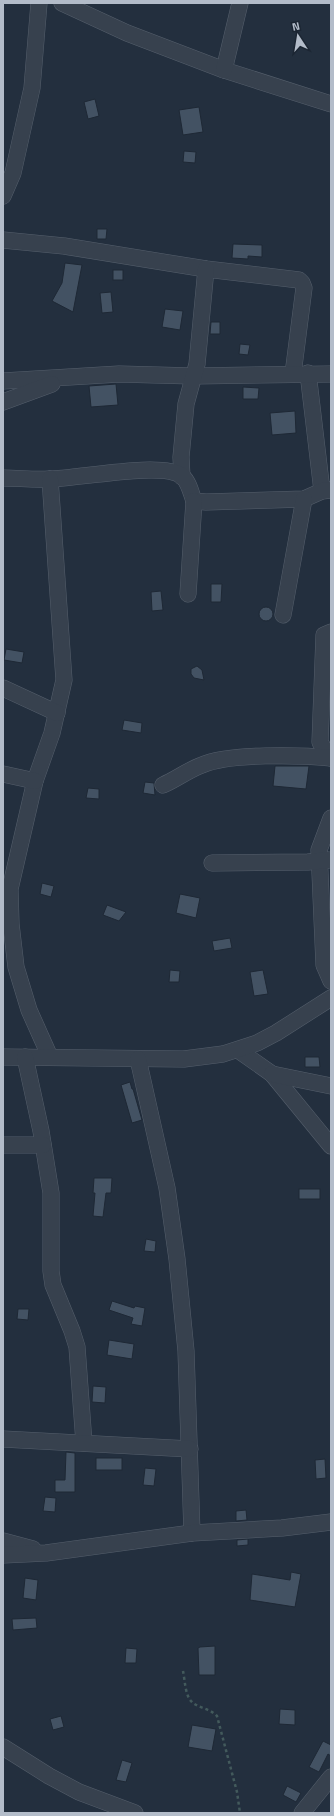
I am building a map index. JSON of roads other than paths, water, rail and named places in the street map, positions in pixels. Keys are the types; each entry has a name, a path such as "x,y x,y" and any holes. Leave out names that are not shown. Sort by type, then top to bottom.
{"street":[{"path":"3,196 13,173 32,88 39,3"},
{"path":"62,3 127,32 224,70 330,99"},
{"path":"224,70 240,3"},
{"path":"3,240 64,246 206,268 294,279 302,283 304,288 300,374 327,491 304,499 206,502 194,501"},
{"path":"188,594 194,501 187,483 182,476 181,458 186,411 197,364 206,268"},
{"path":"3,381 119,374 193,376 331,374"},
{"path":"3,402 45,385 119,374"},
{"path":"3,478 50,479 145,470 172,472 182,476"},
{"path":"50,479 64,680 52,733 35,781 7,888 16,967 29,1010 50,1057"},
{"path":"283,615 304,499"},
{"path":"331,632 324,635 320,742 331,758"},
{"path":"3,688 57,713"},
{"path":"163,785 181,777 202,764 230,758 311,756 331,758"},
{"path":"3,774 35,781"},
{"path":"331,818 320,850 325,860 324,965 331,980"},
{"path":"212,863 325,860"},
{"path":"3,1057 184,1059 223,1054 256,1043 276,1033 331,998"},
{"path":"238,1050 272,1074 331,1146"},
{"path":"25,1057 51,1193 51,1271 53,1286 72,1331 77,1347 84,1443"},
{"path":"138,1059 167,1188 177,1259 186,1351 192,1533"},
{"path":"272,1074 331,1086"},
{"path":"3,1145 43,1145"},
{"path":"3,1439 190,1449"},
{"path":"3,1555 46,1553 192,1533 282,1528 331,1522"},
{"path":"3,1541 46,1553"},
{"path":"3,1747 49,1776 79,1792 136,1813"},
{"path":"302,1813 331,1777"}]}
